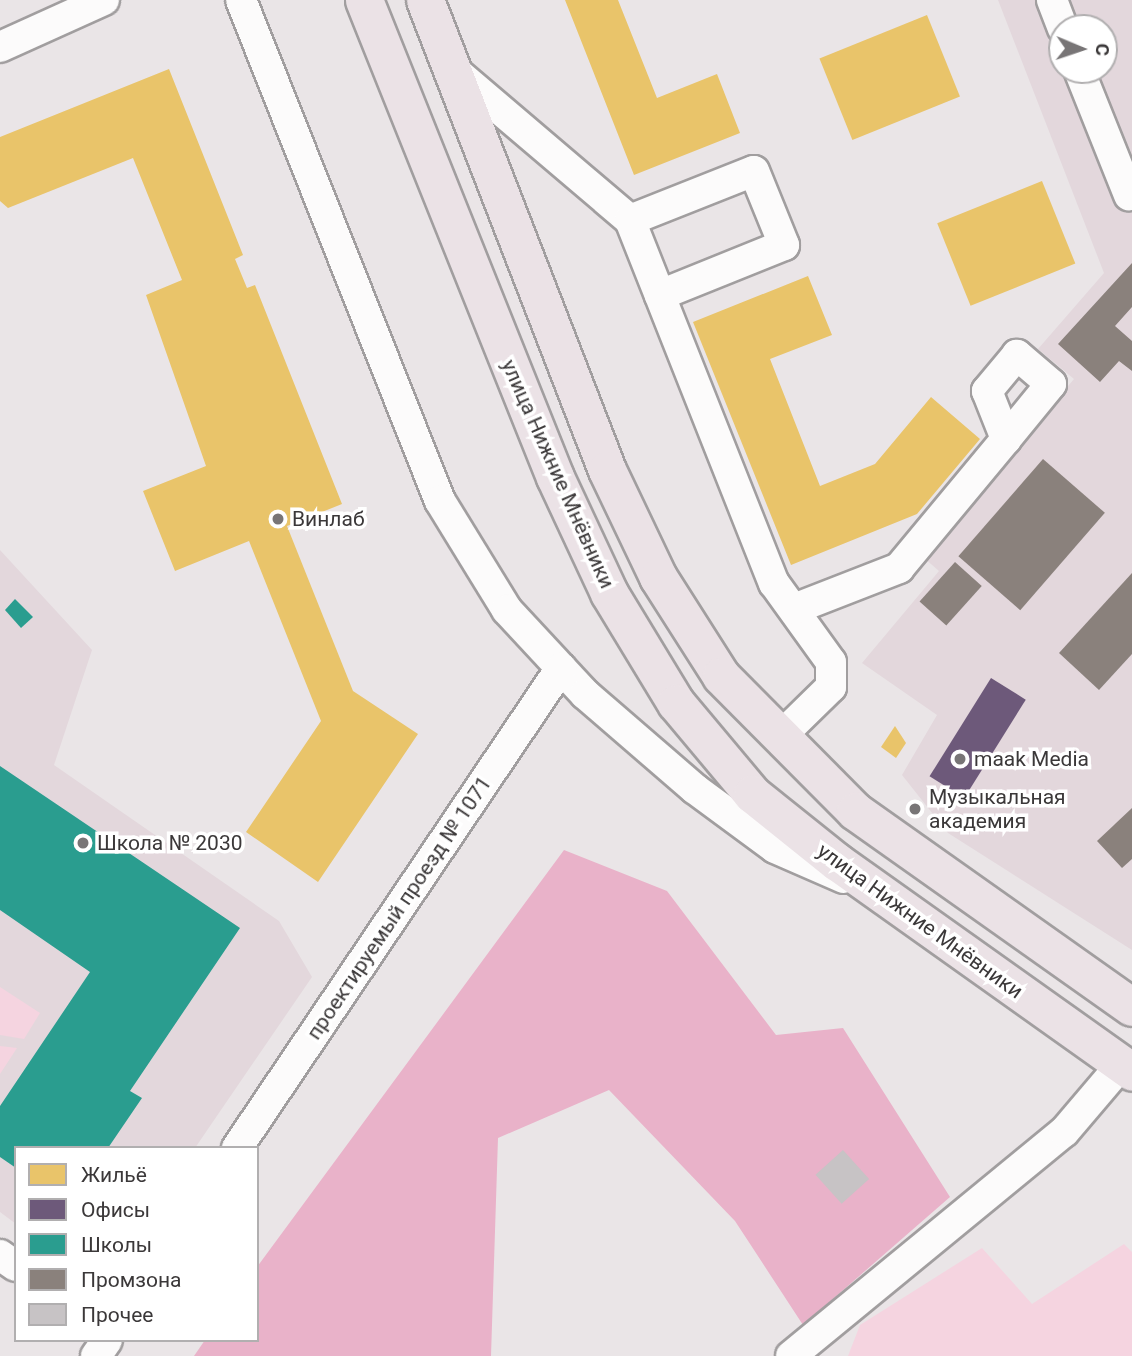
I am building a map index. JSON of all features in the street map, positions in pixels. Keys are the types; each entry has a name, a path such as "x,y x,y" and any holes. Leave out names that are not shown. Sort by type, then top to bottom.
{"main road":[{"name":"улица Нижние Мнёвники","path":"364,0 555,477 610,593 718,758 752,794 881,894 1127,1068"},
{"path":"425,0 456,72 607,470 658,577 721,676 779,738 855,811 1132,1007"}],"street":[{"path":"0,47 104,0"},
{"path":"241,0 440,501 507,610 561,668 695,789 775,848 881,894"},
{"path":"456,72 630,220 772,577 834,675 831,687 779,738"},
{"path":"1085,84 1129,195"},
{"path":"630,220 754,171 759,183 784,246 660,295"},
{"path":"794,609 899,568 1006,439"},
{"name":"проектируемый проезд № 1071","path":"238,1146 561,668"},
{"path":"792,1356 1044,1150 1127,1068"}],"shaded area":[{"path":"998,0 1132,0 1132,950 948,833 902,775 937,715 862,663 939,571 923,557 1074,379 1038,349 1104,273"},
{"name":"Школа № 2030","path":"0,550 92,650 54,765 279,921 312,977 196,1146 14,1146 14,1222 0,1212"},
{"path":"564,850 667,891 776,1035 843,1028 950,1197 803,1325 735,1221 609,1090 498,1138 491,1356 194,1356 204,1342 259,1342 259,1264"},
{"path":"0,987 40,1013 24,1039 0,1035"},
{"path":"0,1046 17,1048 0,1074"},
{"path":"1124,1244 1132,1252 1132,1356 848,1356 860,1325 982,1248 1032,1304"}],"building: Жильё":[{"path":"565,0 618,0 657,98 717,74 740,133 634,175"},
{"path":"927,15 960,97 852,140 819,58"},
{"path":"169,69 243,255 235,259 247,288 255,285 342,504 287,526 353,691 418,734 318,882 246,832 321,721 249,541 175,571 143,491 206,466 146,295 182,280 133,158 8,208 0,201 0,137"},
{"path":"1042,181 1075,264 971,306 937,223"},
{"path":"808,276 832,335 770,359 820,486 875,464 931,397 980,439 917,514 791,565 693,322"},
{"path":"895,726 906,743 896,758 881,747"}],"building: Офисы":[{"path":"991,678 1026,700 964,798 930,776"}],"building: Школы":[{"path":"15,599 33,617 21,628 5,610"},
{"path":"0,766 240,928 130,1091 142,1098 109,1146 14,1146 14,1167 0,1157 0,1106 90,972 0,910"}],"building: Промзона":[{"path":"1132,263 1132,307 1115,326 1132,341 1132,371 1119,361 1100,382 1058,344"},
{"path":"1043,459 1105,513 1020,610 958,556"},
{"path":"955,562 982,586 946,625 920,601"},
{"path":"1132,573 1132,654 1099,690 1059,653"},
{"path":"1132,808 1132,859 1122,868 1097,841"}],"building: Прочее":[{"path":"843,1150 869,1179 842,1204 816,1175"}],"place":[{"name":"Винлаб","path":"278,519"},
{"name":"maak Media","path":"960,759"},
{"name":"Музыкальная академия","path":"915,809"},
{"name":"Школа № 2030","path":"83,843"}]}
